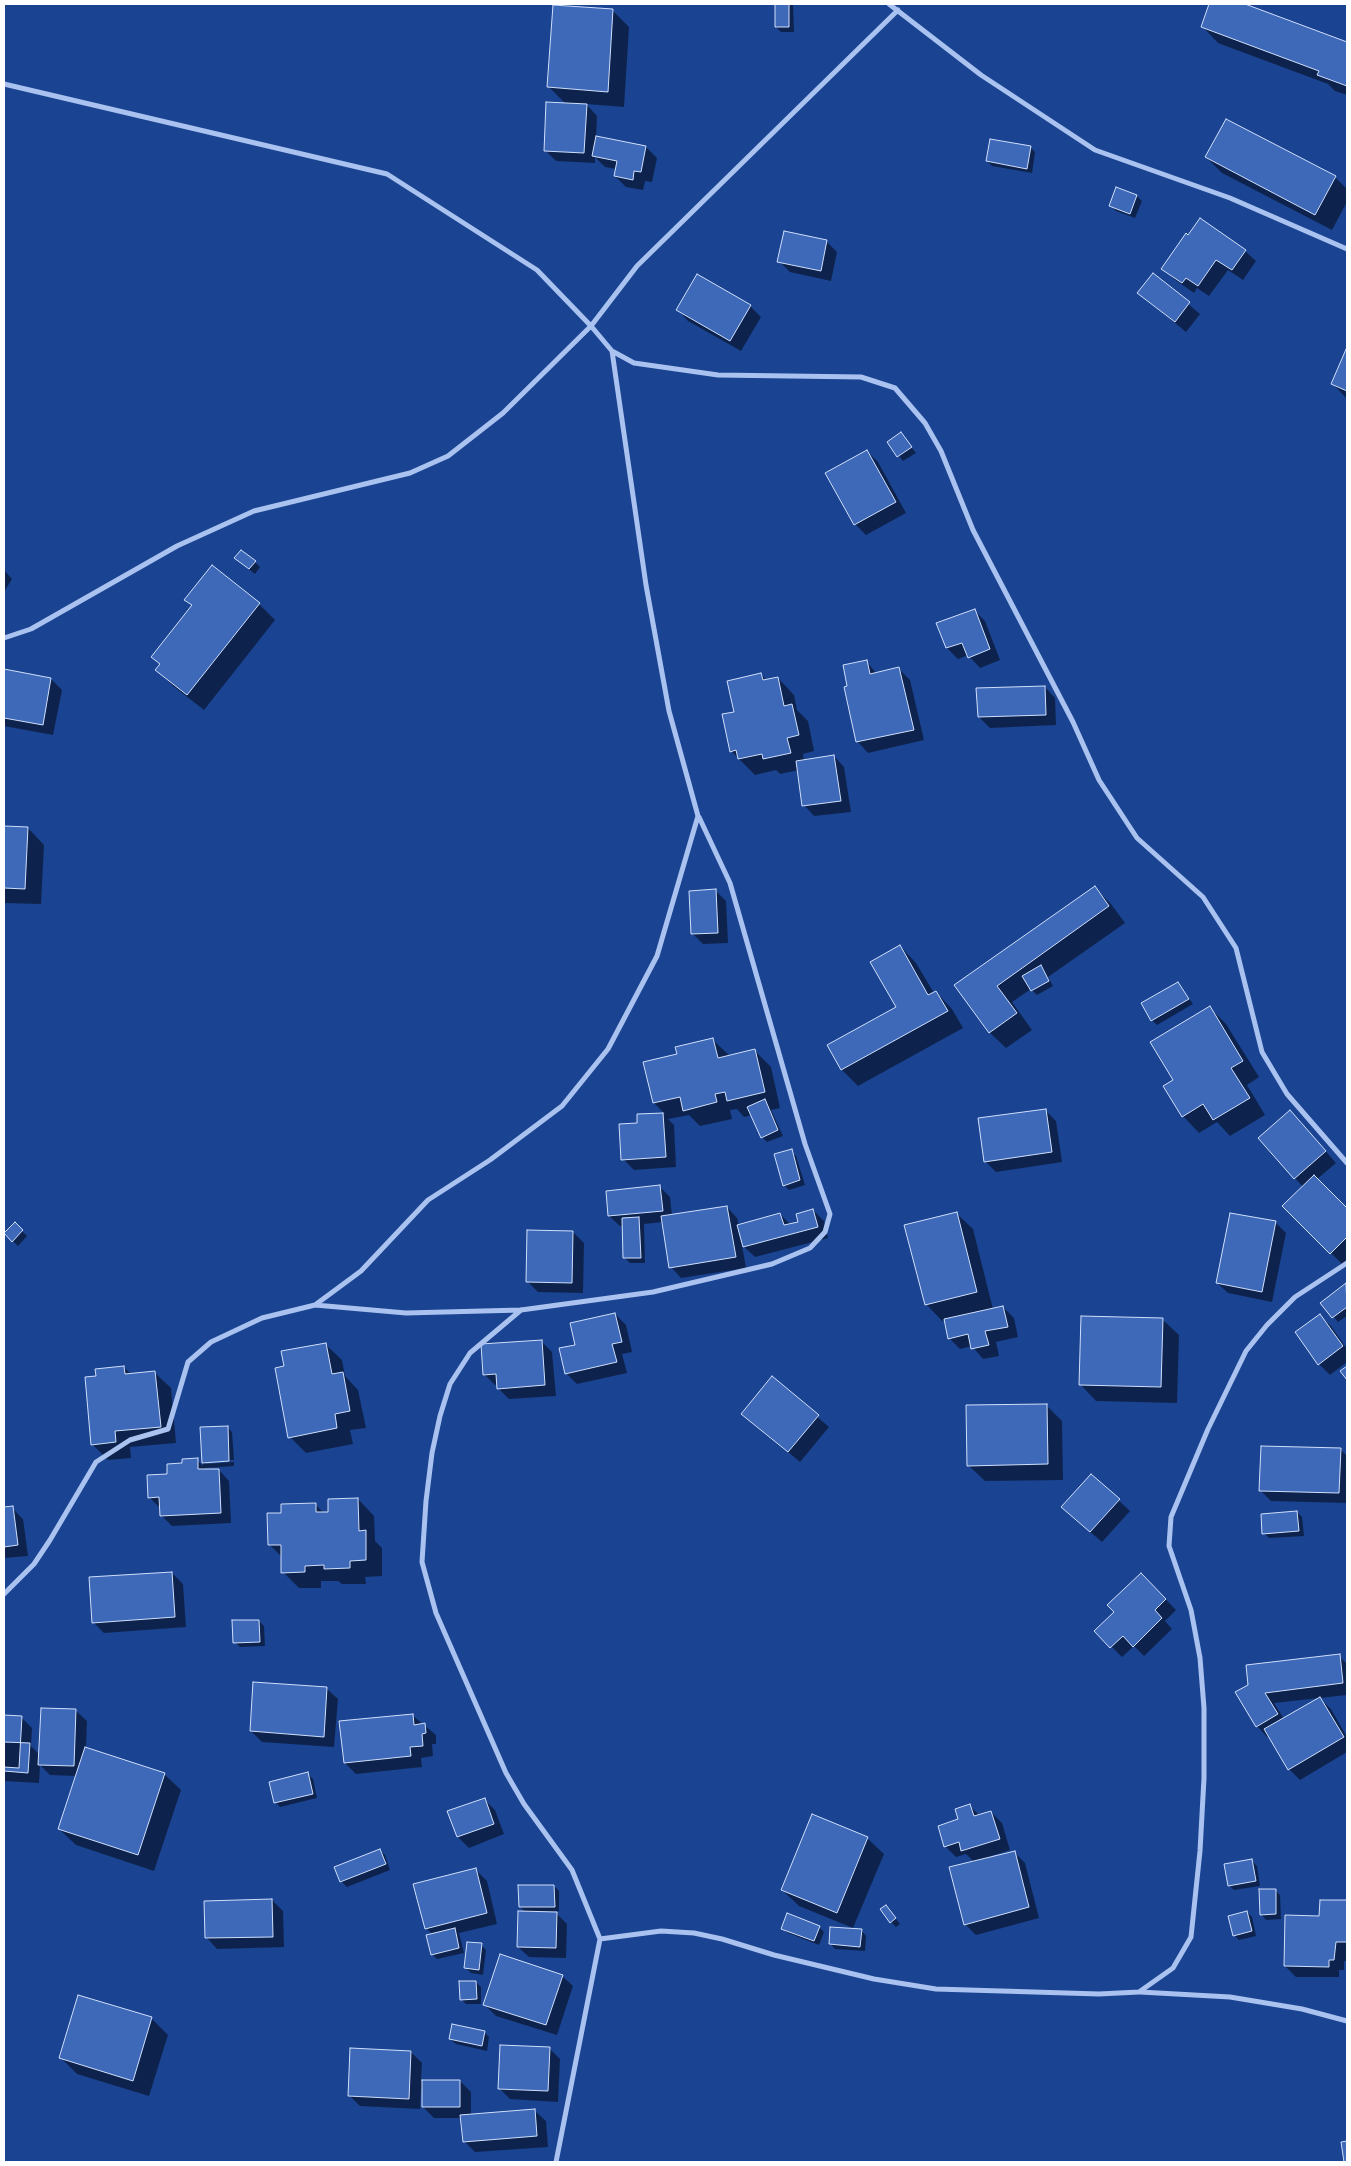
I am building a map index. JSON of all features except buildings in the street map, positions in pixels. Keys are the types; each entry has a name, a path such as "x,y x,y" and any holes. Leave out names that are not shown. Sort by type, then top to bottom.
{"street":[{"path":"889,4 981,75 1095,150 1230,198 1347,249"},
{"path":"4,638 31,629 177,546 254,511 410,473 448,456 503,413 591,326 637,266 898,10"},
{"path":"4,84 387,174 537,270 591,326 612,351 634,363 718,375 860,377 895,388 925,422 941,451 973,530 1073,722 1099,780 1137,838 1203,897 1236,948 1262,1052 1287,1094 1347,1163"},
{"path":"4,1594 34,1564 62,1523 96,1462 130,1440 168,1429 188,1362 211,1342 262,1318 315,1305 406,1312 522,1310 652,1292 772,1264 810,1248 825,1232 830,1214 805,1144 730,883 698,816 669,711 646,585 612,351"},
{"path":"315,1305 361,1271 428,1200 490,1160 562,1106 608,1049 657,956 698,816"},
{"path":"1139,1992 1173,1968 1191,1937 1200,1851 1204,1778 1204,1708 1200,1658 1191,1610 1169,1546 1170,1516 1204,1437 1246,1351 1267,1325 1295,1297 1347,1263"},
{"path":"522,1310 470,1353 450,1384 440,1416 432,1453 426,1501 422,1562 436,1614 506,1773 524,1804 572,1870 600,1939 556,2162"},
{"path":"600,1939 661,1931 694,1933 722,1939 774,1955 874,1979 936,1989 1099,1994 1139,1992 1230,1997 1302,2009 1347,2021"}]}
